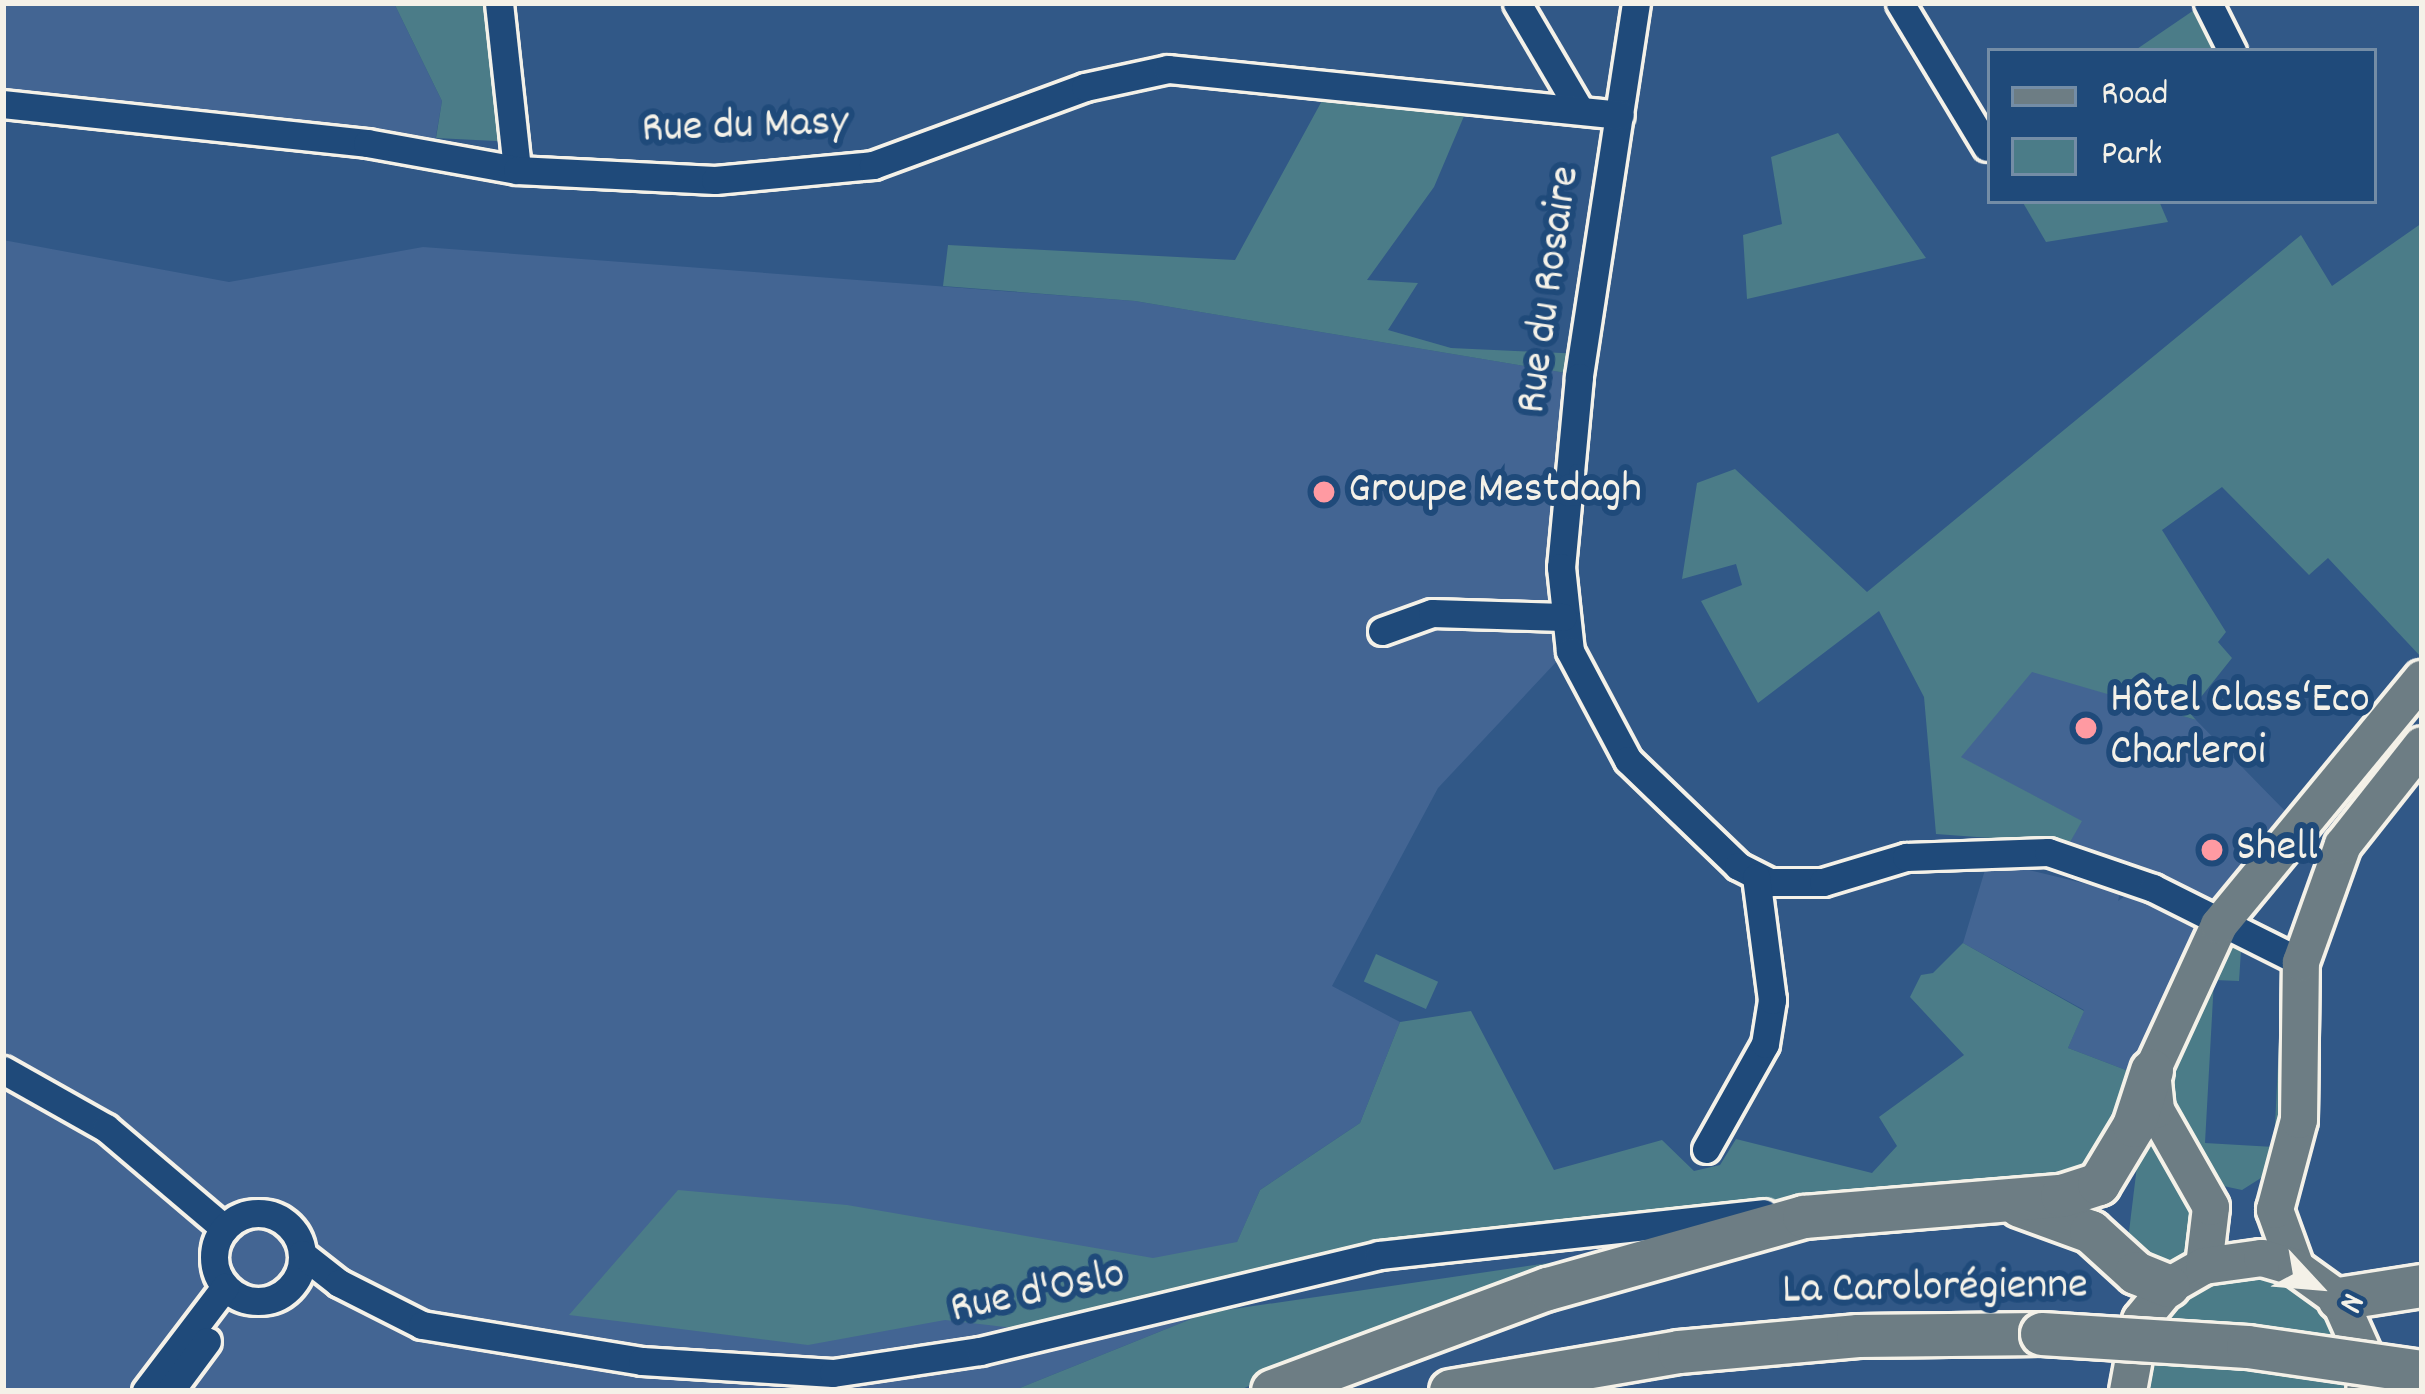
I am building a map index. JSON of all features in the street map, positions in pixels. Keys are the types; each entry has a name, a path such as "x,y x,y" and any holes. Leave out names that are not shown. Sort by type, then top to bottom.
{"highway":[{"path":"1273,1391 1548,1289 1804,1217 2006,1202 2099,1184 2128,1138 2152,1071"},
{"path":"2006,1202 2091,1232 2136,1273 2186,1276"},
{"path":"2339,1299 2422,1286"},
{"name":"La Carolorégienne","path":"1451,1391 1678,1352 1858,1336 2042,1334 2248,1347 2422,1372"}],"main road":[{"path":"2128,1391 2141,1320 2186,1276 2211,1207 2156,1111 2152,1071 2219,925 2422,679"},
{"path":"2296,1268 2275,1210 2299,1120 2301,962 2343,844 2422,745"},
{"path":"2186,1276 2262,1258 2296,1268 2339,1299 2358,1328 2368,1364 2365,1391"}],"street":[{"path":"500,3 517,170"},
{"path":"1517,3 1578,107"},
{"name":"Rue du Rosaire","path":"1636,3 1576,398 1563,617 1583,684 1628,760 1756,877"},
{"path":"1900,3 1987,147"},
{"path":"2208,3 2230,48"},
{"name":"Rue du Masy","path":"3,104 367,143 517,170 716,180 873,165 1085,87 1168,69 1578,107 1620,115"},
{"path":"1382,631 1432,613 1563,617"},
{"path":"1706,1149 1765,1044 1772,1000 1756,877 1795,886 1906,857 2048,852 2153,888 2301,962"},
{"path":"3,1070 106,1128 224,1228"},
{"path":"264,1213 291,1226 302,1254 283,1294 231,1292 213,1258 224,1228 264,1213"},
{"name":"Rue d'Oslo","path":"302,1254 339,1283 422,1324 642,1361 833,1373 980,1351 1378,1255 1586,1227 1804,1217"},
{"path":"146,1391 231,1292"},
{"path":"170,1391 231,1292"}],"shaded area":[{"path":"3,3 394,3 442,101 433,153 3,104"},
{"path":"3,240 229,282 423,247 1135,301 1566,373 1558,660 1438,788 1332,986 1400,1022 1360,1123 1260,1190 1206,1313 1012,1391 3,1391"},
{"path":"2032,671 2196,720 2287,813 2193,950 2139,1075 2068,1048 2084,1010 1963,943 1988,860 2120,892 2118,901 2141,885 2063,855 2081,821 1960,757"}],"green space":[{"path":"394,3 499,3 513,142 436,138 442,101"},
{"path":"2200,6 2217,48 2138,48"},
{"path":"1324,97 1467,109 1434,187 1367,280 1418,283 1388,330 1451,348 1583,354 1566,373 1135,301 943,286 948,245 1235,260"},
{"path":"1838,133 1926,258 1747,299 1743,235 1782,224 1771,157"},
{"path":"2024,204 2160,204 2168,222 2046,242"},
{"path":"2422,223 2422,658 2328,558 2309,575 2222,487 2162,530 2226,632 2218,642 2232,658 2189,712 2196,720 2032,672 1961,757 2082,821 2069,844 1936,834 1924,697 1879,611 1758,703 1701,601 1742,585 1736,564 1682,579 1697,483 1735,469 1867,592 2301,235 2332,286"},
{"path":"1963,943 2084,1011 2068,1048 2139,1075 2115,1137 2071,1183 1664,1212 1031,1330 945,1320 808,1345 569,1315 678,1190 847,1205 1153,1258 1237,1242 1260,1190 1360,1123 1400,1022 1471,1011 1554,1170 1662,1140 1694,1171 1720,1165 1736,1139 1872,1173 1897,1146 1879,1117 1964,1055 1910,997 1921,975 1933,973"},
{"path":"2227,944 2241,951 2239,981 2214,980 2205,1143 2274,1147 2281,1000 2293,1079 2272,1171 2242,1190 2214,1184 2168,1117 2170,1055"},
{"path":"1376,954 1438,982 1426,1009 1364,981"},
{"path":"2142,1125 2200,1203 2192,1252 2161,1267 2127,1248"},
{"path":"2232,1258 2339,1299 2365,1391 2128,1391 2141,1320"},
{"path":"1555,1262 1237,1391 1012,1391 1206,1313"}],"place":[{"name":"Groupe Mestdagh","path":"1324,492"},
{"name":"Hôtel Class‘Eco Charleroi","path":"2086,728"},
{"name":"Shell","path":"2212,850"}]}
